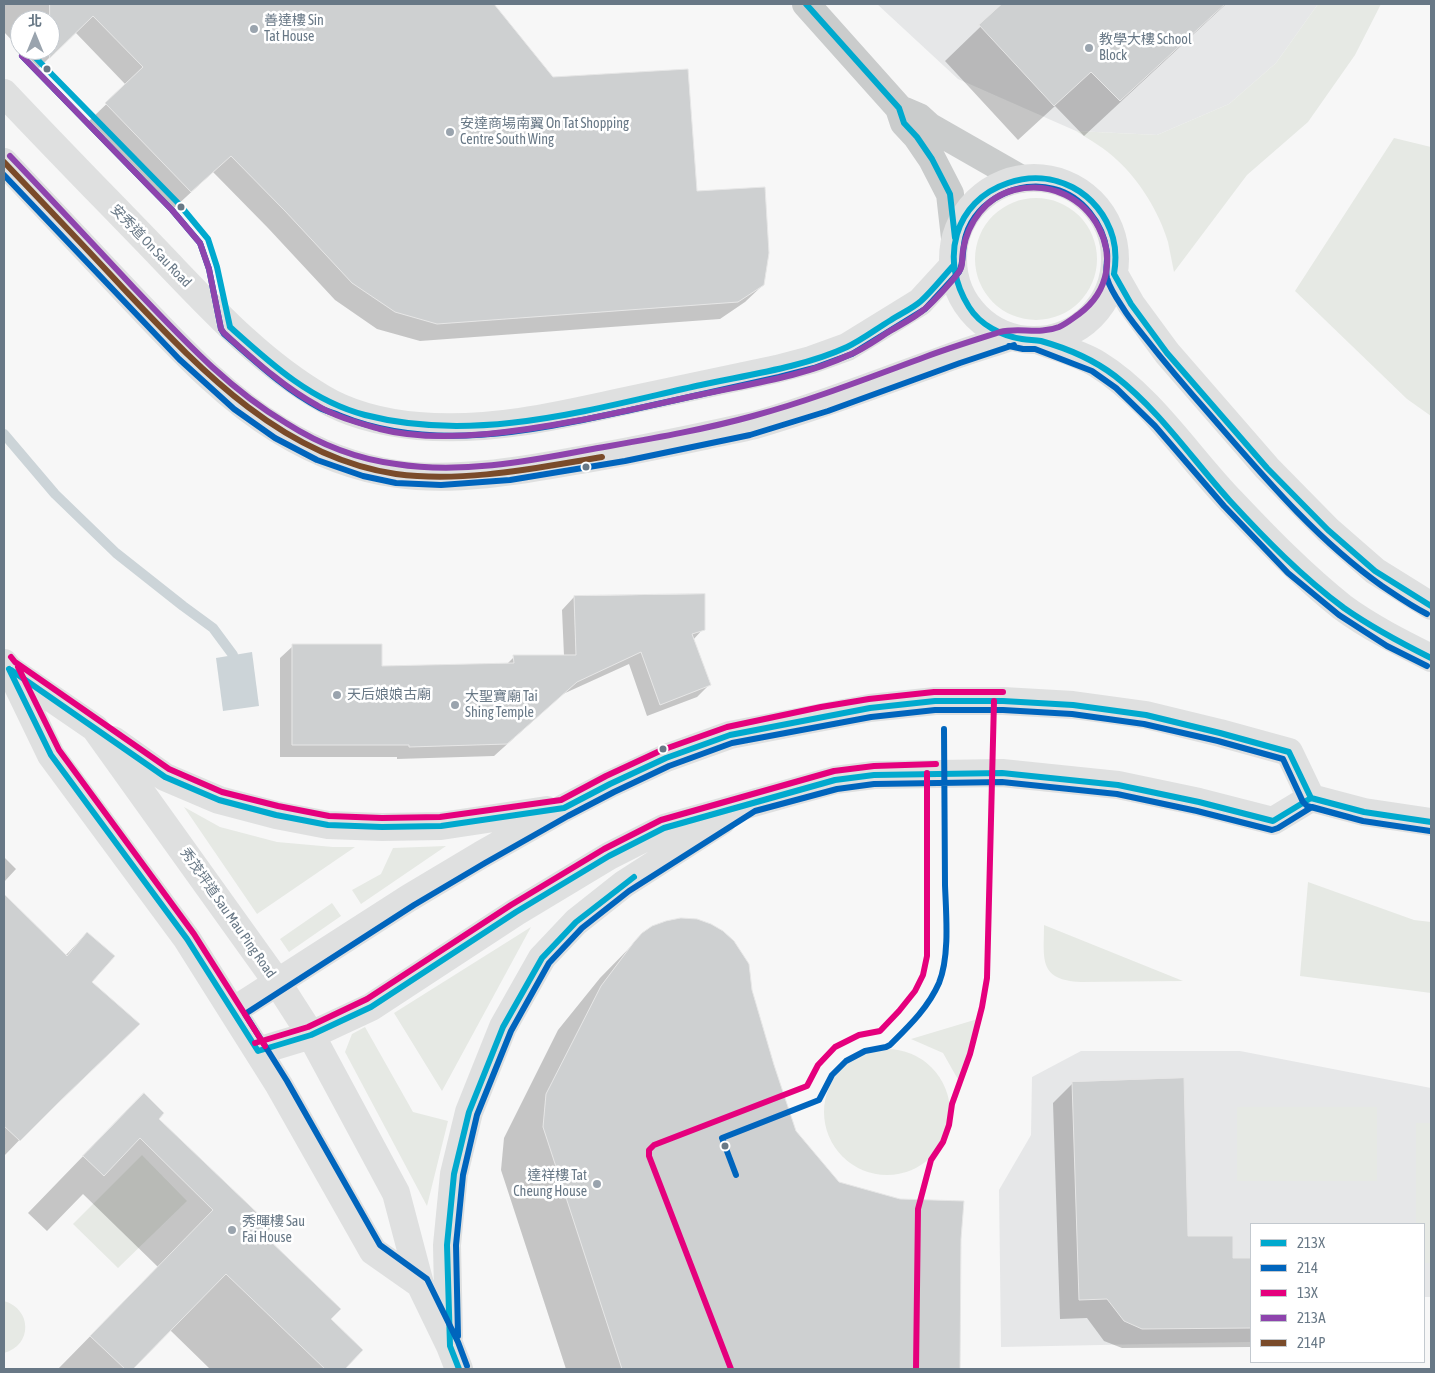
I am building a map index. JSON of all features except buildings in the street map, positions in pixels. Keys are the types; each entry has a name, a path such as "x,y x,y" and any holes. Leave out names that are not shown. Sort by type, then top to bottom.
{"main road":[{"name":"安秀道 On Sau Road","path":"4,93 230,327 272,364 324,400 354,412 385,421 419,426 463,427 528,421 574,413 811,360 847,347 920,302 953,266"},
{"path":"4,162 200,369 228,393 262,418 307,446 358,465 398,474 444,476 538,468 662,445 754,425 855,392 1010,337"},
{"path":"1021,179 1053,179 1070,186 1089,199 1103,216 1113,236 1116,255 1114,274 1105,300 1088,320 1065,335 1037,340 1010,337 988,327 970,310 958,289 953,266 955,238 964,217 978,199 998,186 1021,179"},
{"path":"1114,274 1130,304 1168,352 1267,468 1328,530 1375,571 1431,606"},
{"path":"1037,340 1096,364 1122,381 1161,420 1230,500 1294,566 1344,608 1392,639 1431,658"},
{"name":"秀茂坪道 Sau Mau Ping Road","path":"7,666 95,728 277,982 311,1035 396,1193 420,1284 454,1358"},
{"name":"秀茂坪道 Sau Mau Ping Road","path":"7,666 51,755 187,939 258,1051 372,1251 420,1284"},
{"path":"233,1011 481,854 610,784 666,758 730,735 870,708 935,701 1003,701 1073,705 1146,715 1288,752 1311,798"},
{"path":"95,728 165,777 219,800 276,815 328,825 382,827 441,826 564,808"},
{"path":"258,1051 311,1035 372,1007 516,912 609,856 664,828 835,780 874,775 1002,773 1095,782 1199,802 1273,820 1311,798 1364,812 1431,822"},
{"path":"454,1358 447,1245 454,1174 469,1112 503,1027 542,958 576,922 624,884 751,803"}],"street":[{"path":"806,4 899,108 904,123 917,137 932,159 950,194 955,238"},
{"path":"899,108 920,117 930,127 1021,179"}],"shaded area":[{"path":"877,4 1318,4 1276,63 1229,104 1157,135 1076,131 958,79"},
{"path":"1318,4 1381,4 1355,55 1308,122 1247,175 1174,272 1164,231 1154,208 1141,187 1112,156 1076,131 1157,135 1229,104 1276,63"},
{"path":"1394,138 1431,147 1431,416 1407,399 1295,291"},
{"path":"1036,198 1059,202 1079,216 1093,236 1097,259 1093,282 1079,302 1059,316 1036,320 1013,316 993,302 979,282 975,259 979,236 993,216 1013,202"},
{"path":"252,652 259,706 223,711 216,658"},
{"path":"184,807 220,827 277,842 355,847 257,914"},
{"path":"446,846 361,904 352,890 381,874 393,848"},
{"path":"1308,882 1414,920 1431,922 1431,993 1300,976"},
{"path":"332,903 341,916 289,952 280,939"},
{"path":"1044,925 1183,981 1081,982 1057,977 1046,966 1044,957"},
{"path":"531,927 442,1091 394,1013"},
{"path":"981,1018 960,1083 943,1053 911,1039"},
{"path":"365,1027 413,1112 448,1121 427,1206 345,1052 352,1034"},
{"path":"887,1049 911,1054 931,1068 945,1088 950,1112 945,1136 931,1156 911,1170 887,1175 863,1170 843,1156 829,1136 824,1112 829,1088 843,1068 863,1054"},
{"path":"1081,1051 1240,1051 1431,1088 1431,1297 1425,1297 1425,1223 1250,1223 1250,1342 1001,1347 999,1190 1031,1135 1032,1077"},
{"path":"1237,1107 1377,1107 1377,1181 1237,1181"},
{"path":"1416,1123 1431,1123 1431,1263 1425,1263 1425,1223 1416,1223"},
{"path":"142,1155 187,1201 118,1268 73,1224"},
{"path":"4,1301 20,1311 25,1327 20,1343 4,1353"}],"waterway":[{"path":"4,434 55,494 116,553 213,628 233,655"}],"transit line":[{"name":"213X","path":"806,4 899,108 904,123 917,137 932,159 950,194 955,238"},
{"name":"214","path":"26,60 172,210 200,243 209,269 221,329 224,334 282,383 320,408 377,427 413,434 450,436 488,434 562,424 779,377 814,368 852,354 925,309 959,272 962,264 965,239 971,223 989,202 1013,190 1027,187 1054,189 1074,198 1090,212 1105,241 1107,278 1116,297 1135,325 1168,366 1271,484 1313,528 1358,568 1382,586 1427,614"},
{"name":"213A","path":"10,156 169,325 224,378 244,394 286,423 325,444 381,462 420,467 468,467 516,462 671,435 775,410 943,350 1000,332 1014,330 1037,331 1059,327 1079,314 1097,294 1106,272 1106,249 1099,227 1085,208 1065,195 1041,188 1014,190 995,198 980,212 965,240 962,266 959,272 929,305 855,353 831,363 775,379 594,418 541,427 460,436 433,436 393,432 340,417 325,410 269,372 224,333 221,329 209,269 200,243 172,210 26,60"},
{"name":"213X","path":"38,60 179,204 208,239 217,267 230,327"},
{"name":"214P","path":"4,162 152,318 212,378 279,429 316,449 354,464 396,474 447,477 525,470 602,457"},
{"name":"214","path":"4,175 179,359 234,409 275,438 317,460 363,476 396,483 441,485 510,480 625,461 750,435 828,411 1014,345"},
{"name":"213X","path":"1114,274 1115,247 1107,222 1086,196 1058,181 1042,178 1025,179 1008,183 990,192 975,203 964,218 957,234 954,252 955,270 960,289 969,307 979,319 992,329 1007,335 1041,341 1070,351 1115,376 1147,404 1230,501 1299,571 1354,615 1431,658"},
{"name":"213X","path":"230,327 292,379 345,409 407,423 449,426 492,425 576,413 813,360 847,347 910,309 929,293 953,266"},
{"name":"213X","path":"1114,274 1131,304 1167,353 1267,468 1328,530 1375,571 1431,606"},
{"name":"214","path":"1009,346 1035,349 1092,371 1116,388 1155,426 1224,506 1288,573 1339,615 1387,646 1427,666"},
{"name":"13X","path":"11,657 15,662 169,769 222,792 278,806 329,816 382,818 440,817 561,800 606,776 662,750 727,727 821,707 869,699 934,692 1003,692"},
{"name":"13X","path":"18,667 59,750 194,934 265,1046"},
{"name":"213X","path":"9,669 51,755 187,939 258,1051 311,1035 371,1007 516,912 609,856 664,828 835,780 874,775 1002,773 1118,785 1199,802 1273,821 1311,798 1364,812 1431,822"},
{"name":"213X","path":"11,670 165,777 219,800 276,815 328,825 382,827 441,826 564,808 666,758 730,735 870,708 935,701 1003,701 1073,705 1146,715 1220,733 1289,752 1311,798"},
{"name":"13X","path":"916,1369 918,1209 931,1160 943,1142 949,1125 952,1104 970,1054 987,978 994,701"},
{"name":"214","path":"467,1366 458,1342 427,1279 380,1245 287,1081 245,1014 414,905 568,816 669,766 732,743 871,717 935,710 1003,710 1072,714 1144,724 1218,741 1283,759 1303,802 1307,806 1363,821 1430,831"},
{"name":"214","path":"736,1175 722,1138 819,1100 832,1075 846,1061 865,1051 890,1045 924,1009 935,992 942,972 946,948 944,729"},
{"name":"13X","path":"255,1043 308,1027 367,999 511,905 604,849 661,820 834,771 874,766 936,764"},
{"name":"13X","path":"731,1369 649,1156 649,1150 654,1145 807,1086 818,1065 835,1047 859,1035 880,1031 915,991 923,975 927,956 927,773"},
{"name":"214","path":"458,1336 456,1245 463,1175 477,1115 511,1031 549,963 582,928 629,891 755,811 837,789 874,784 1002,782 1117,794 1197,811 1272,830 1312,807 1352,818"},
{"name":"213X","path":"459,1369 450,1346 447,1245 454,1174 469,1112 503,1027 542,958 576,922 634,877"}],"place":[{"name":"善達樓 Sin Tat House","path":"254,29"},
{"name":"教學大樓 School Block","path":"1089,48"},
{"name":"安達商場南翼 On Tat Shopping Centre South Wing","path":"450,132"},
{"name":"天后娘娘古廟","path":"337,695"},
{"name":"大聖寶廟 Tai Shing Temple","path":"455,705"},
{"name":"達祥樓 Tat Cheung House","path":"597,1184"},
{"name":"秀暉樓 Sau Fai House","path":"232,1230"}]}
